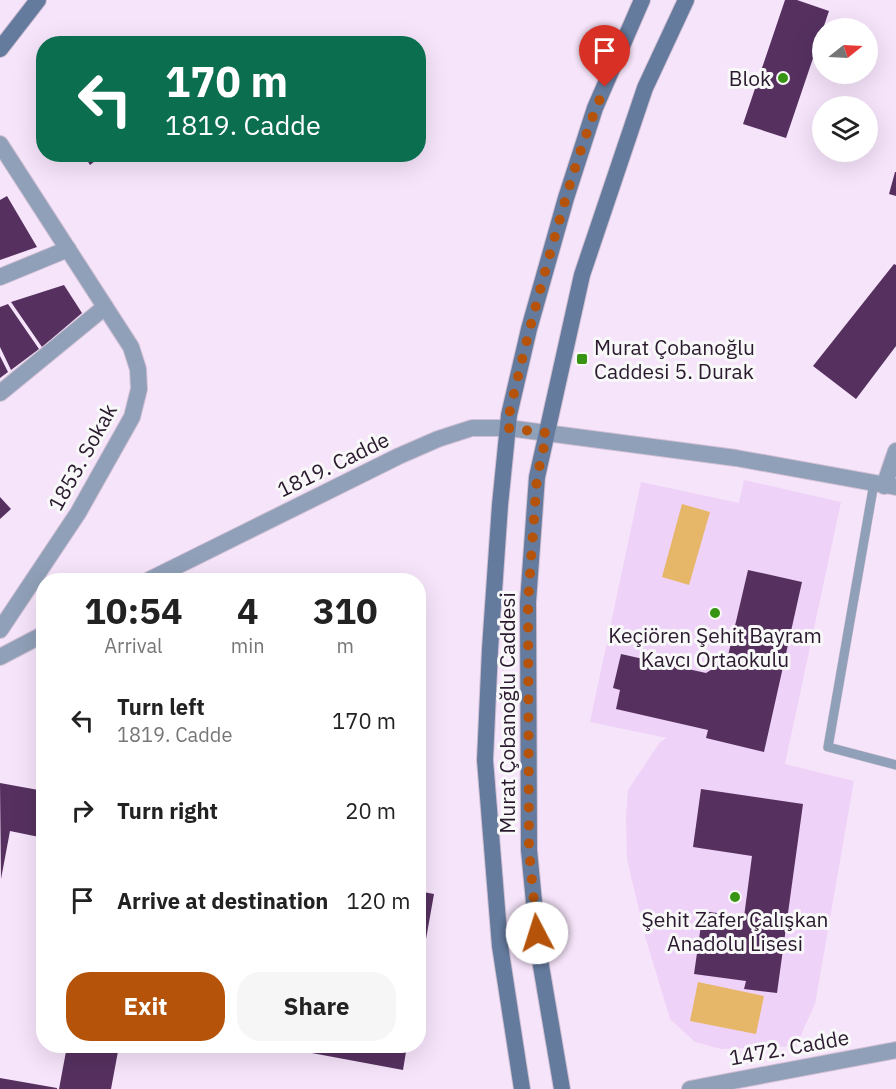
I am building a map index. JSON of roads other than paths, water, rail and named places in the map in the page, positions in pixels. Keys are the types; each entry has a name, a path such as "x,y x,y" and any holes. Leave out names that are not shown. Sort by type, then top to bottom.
{"main road":[{"path":"0,49 38,0"},
{"name":"Murat Çobanoğlu Caddesi","path":"522,1089 500,946 485,760 500,505 509,415 529,329 566,198 595,108 642,0"},
{"name":"Murat Çobanoğlu Caddesi","path":"562,1089 539,954 529,850 528,602 537,477 582,275 645,88 686,0"}],"street":[{"name":"1853. Sokak","path":"0,144 131,347 138,369 139,388 132,417 78,513 38,573"},
{"path":"0,277 68,249"},
{"path":"0,393 105,307"},
{"name":"1819. Cadde","path":"163,573 438,439 472,428 508,428 736,458 885,485"},
{"path":"885,485 896,450"},
{"name":"1853. Sokak","path":"0,630 36,576"},
{"path":"0,657 36,638"},
{"name":"1472. Cadde","path":"690,1089 896,1050"}],"lane":[{"path":"885,485 828,747 896,765"}],"place":[{"name":"Blok","path":"783,78"},
{"name":"Murat Çobanoğlu Caddesi 5. Durak","path":"582,359"},
{"name":"Keçiören Şehit Bayram Kavcı Ortaokulu","path":"715,613"},
{"name":"Şehit Zafer Çalışkan Anadolu Lisesi","path":"735,897"}]}
